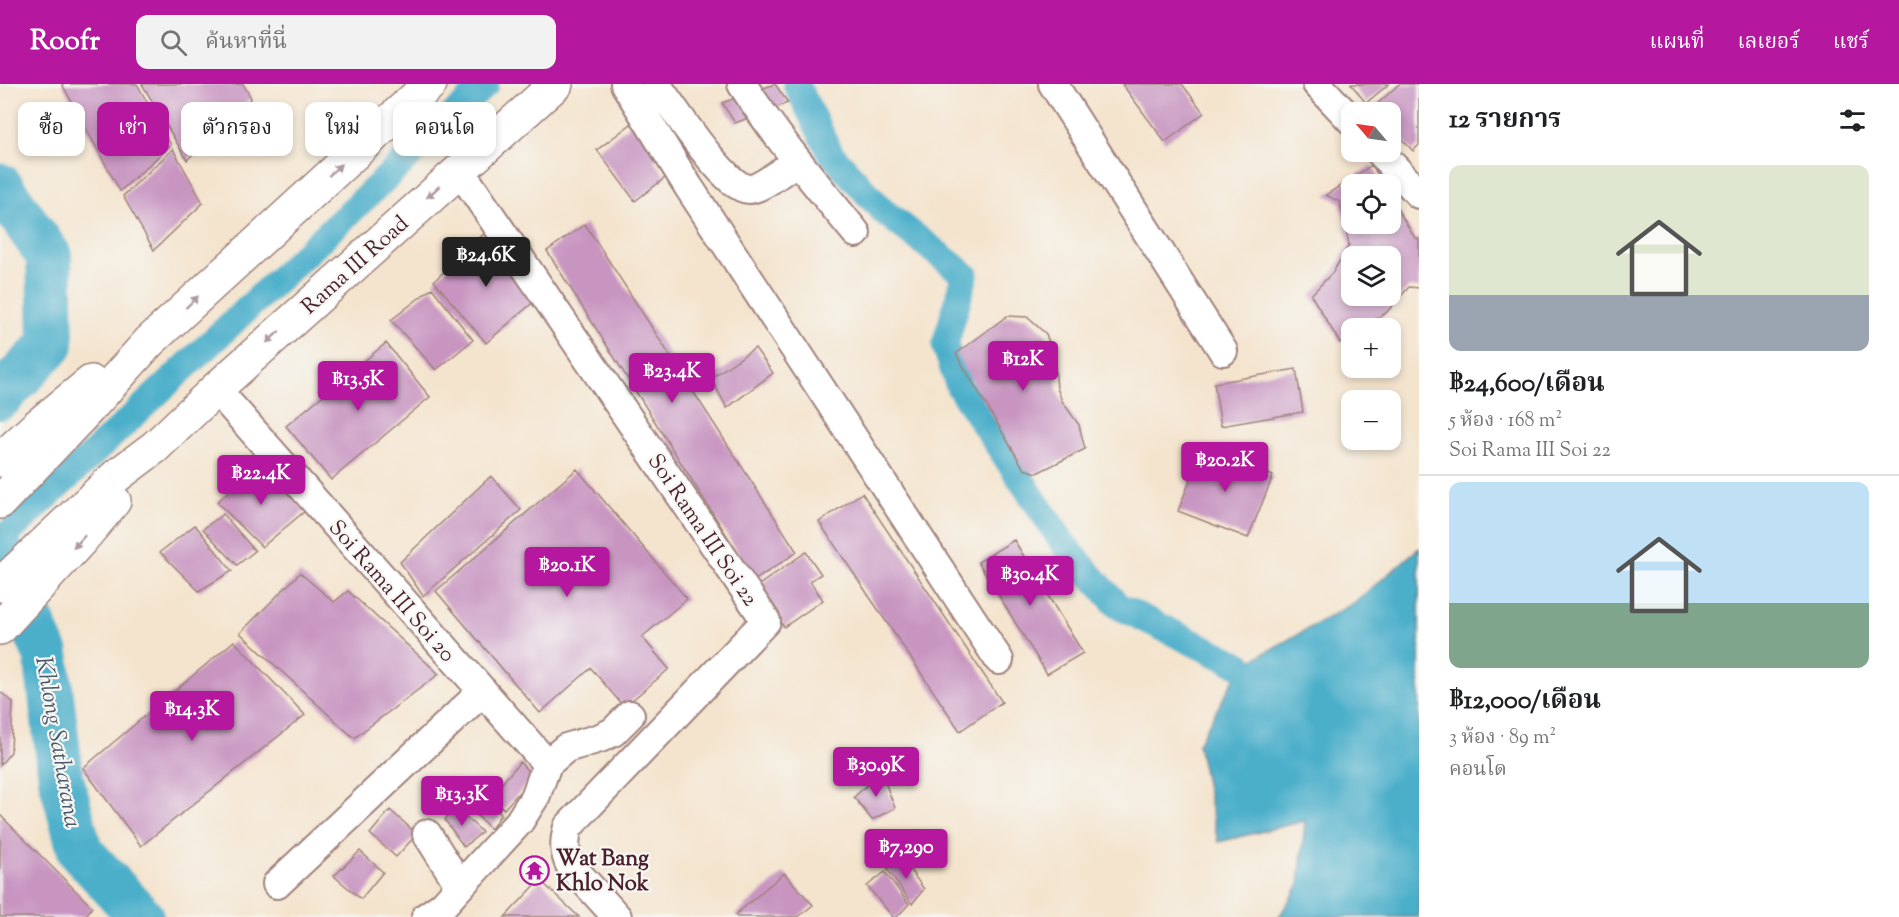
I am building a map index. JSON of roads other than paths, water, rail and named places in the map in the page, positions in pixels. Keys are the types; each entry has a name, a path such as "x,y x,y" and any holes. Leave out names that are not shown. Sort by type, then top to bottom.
{"main road":[{"name":"Rama III Road","path":"0,585 115,477 155,447 216,388 556,84"},
{"path":"0,502 41,440 426,85"},
{"path":"0,460 41,440"},
{"name":"Rama III Road","path":"0,628 117,497 155,447"}],"street":[{"path":"625,84 688,186 999,660"},
{"path":"656,84 717,167 737,185 749,189 760,185 797,161"},
{"path":"742,84 797,161 856,233"},
{"path":"1053,84 1223,351"},
{"path":"1317,84 1341,109"},
{"path":"1389,162 1419,194"},
{"name":"Soi Rama III Soi 22","path":"459,169 766,621 568,827 564,841 570,865 617,917"},
{"name":"Soi Rama III Soi 20","path":"216,388 547,764"},
{"path":"277,884 483,691"},
{"path":"426,917 442,906 519,822 536,795 547,764 566,748 613,732 630,715"},
{"path":"427,834 460,886"}],"water":[{"path":"1419,548 1419,917 1279,917 1299,885 1305,821 1218,842 1198,744 1241,666 1354,603"}],"waterway":[{"path":"0,541 486,84"},
{"path":"796,84 831,154 883,211 965,275 945,345 959,387 1065,546 1118,606 1241,666"},
{"name":"Khlong Satharana","path":"0,186 49,256 51,344 0,397"},
{"name":"Khlong Satharana","path":"0,551 46,654 61,778 80,851 141,917"}],"place":[{"name":"Wat Bang Khlo Nok","path":"535,870"}]}
